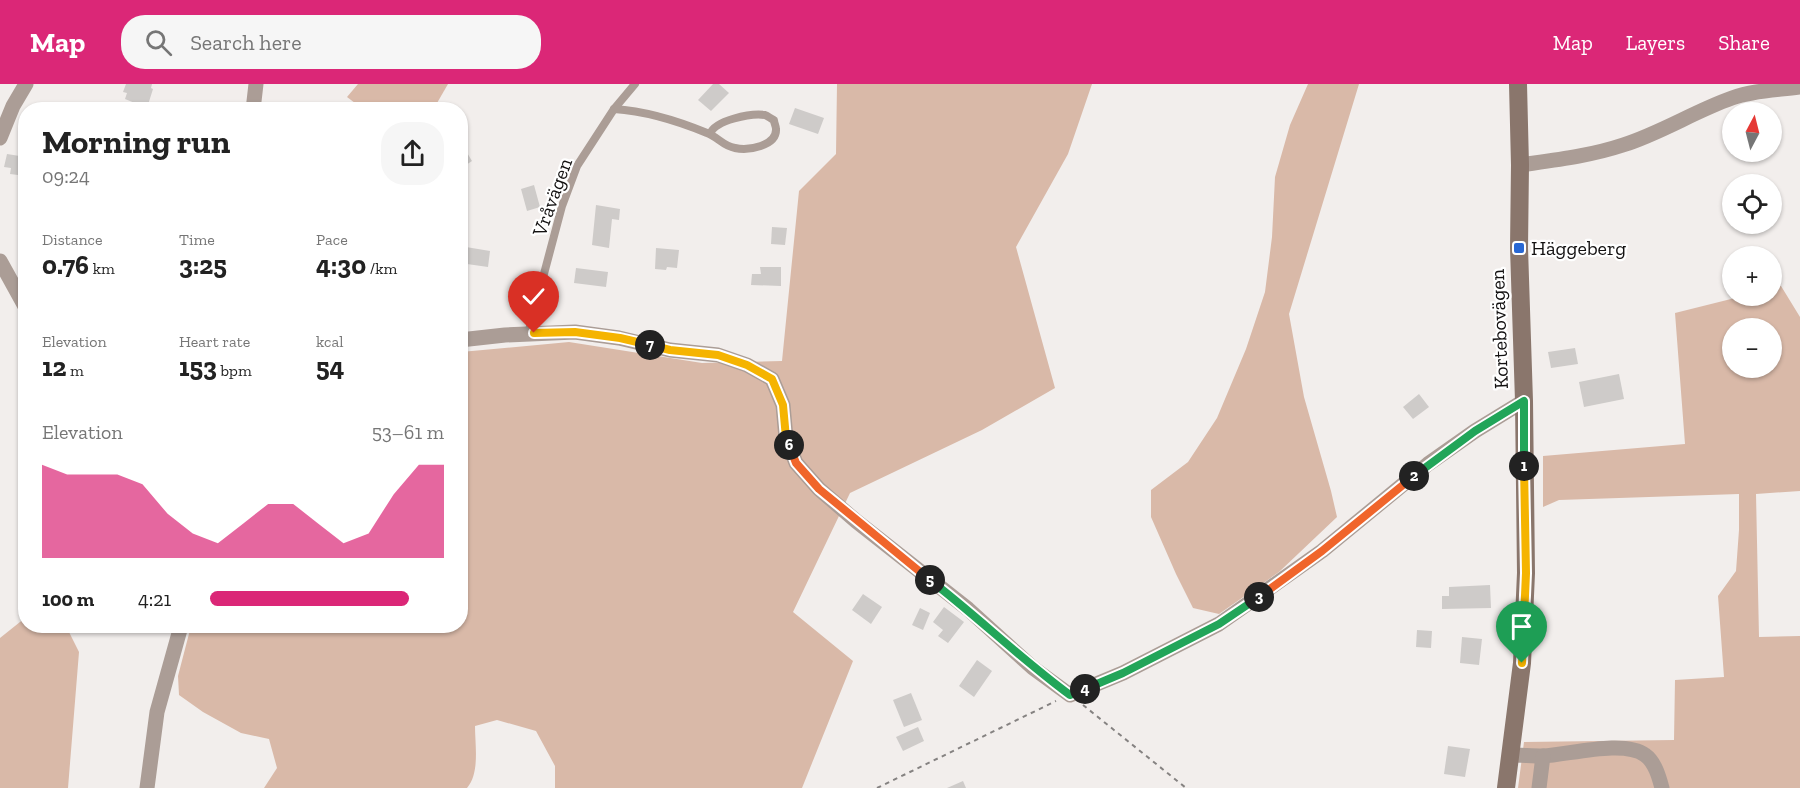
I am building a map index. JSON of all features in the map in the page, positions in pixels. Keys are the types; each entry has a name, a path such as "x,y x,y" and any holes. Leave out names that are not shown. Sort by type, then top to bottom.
{"street":[{"path":"0,138 13,106 26,84"},
{"path":"254,102 256,84"},
{"name":"Kortebovägen","path":"1506,788 1522,663 1526,573 1518,84"},
{"path":"1520,165 1598,153 1648,136 1734,97 1754,92 1800,87"},
{"path":"0,261 18,294"},
{"path":"468,339 575,332 620,338 670,350 718,355 747,365 772,379 783,405 786,438 796,463 819,489 968,609 1033,668 1070,695 1123,673 1219,624 1322,551 1428,464 1475,431 1524,401"},
{"path":"147,788 157,712 179,633"},
{"path":"1510,755 1543,756 1589,749 1634,750 1645,754 1654,765 1662,788"},
{"path":"1539,788 1543,756"}],"lane":[{"name":"Vråvägen","path":"528,334 562,206 577,166 614,109 635,84"},
{"path":"614,109 634,110 710,134 722,144 736,149 751,149 773,139 777,130 774,120 765,116 739,117 720,123 712,128 710,134"}],"path":[{"path":"877,788 1070,695 1186,788"}],"shaded area":[{"path":"358,84 448,84 438,102 354,102 347,97"},
{"path":"837,84 1092,84 1068,154 1016,247 1055,388 982,430 850,493 793,612 853,661 802,788 555,788 555,766 536,731 497,720 475,726 474,775 467,788 264,788 277,768 269,739 241,733 203,712 179,695 178,676 189,633 468,633 468,351 569,342 702,363 782,361 799,191 836,154"},
{"path":"1308,84 1359,84 1289,314 1304,397 1337,517 1279,572 1219,614 1193,608 1151,517 1151,490 1188,462 1217,418 1246,349 1265,292 1272,237 1275,177 1290,125"},
{"path":"1782,288 1800,317 1800,491 1756,494 1759,637 1800,636 1800,788 1518,788 1524,742 1674,740 1675,680 1724,677 1718,596 1736,571 1739,494 1559,500 1543,507 1543,456 1685,444 1675,313 1722,301 1722,306 1782,306"},
{"path":"18,624 18,633 70,633 79,652 68,788 0,788 0,638"}],"building":[{"path":"126,84 152,84 153,89 149,102 132,102 125,99 127,93 123,92"},
{"path":"713,84 719,84 729,93 711,111 698,100"},
{"path":"795,108 824,118 818,134 789,124"},
{"path":"7,154 18,156 18,175 10,174 11,168 4,167"},
{"path":"534,185 540,207 527,211 521,189"},
{"path":"596,205 620,209 619,220 612,219 609,248 592,245"},
{"path":"772,227 787,228 785,245 771,244"},
{"path":"468,247 490,251 488,267 468,264"},
{"path":"656,248 679,250 677,268 655,269"},
{"path":"760,267 781,267 781,286 751,285 752,274 761,274"},
{"path":"576,268 608,272 606,287 574,283"},
{"path":"1575,348 1578,364 1551,368 1548,352"},
{"path":"1619,374 1624,399 1584,407 1579,382"},
{"path":"1419,394 1429,407 1413,419 1403,407"},
{"path":"1490,585 1491,608 1442,609 1442,596 1449,596 1449,587"},
{"path":"863,594 882,607 871,624 852,610"},
{"path":"944,607 964,622 948,643 938,636 943,630 933,622"},
{"path":"920,608 930,613 923,630 912,625"},
{"path":"1417,630 1432,631 1431,648 1416,647"},
{"path":"1462,637 1482,639 1479,665 1460,663"},
{"path":"977,660 992,671 974,697 959,686"},
{"path":"911,693 922,720 904,727 893,700"},
{"path":"918,727 924,741 903,751 896,737"},
{"path":"1448,746 1470,749 1465,777 1444,774"},
{"path":"963,781 966,788 947,788"}],"place":[{"name":"Häggeberg","path":"1519,248"}],"route":[{"path":"534,333 575,332 620,338 670,350 718,355 747,365 772,379 783,405 786,438 796,463 819,489 968,609 1033,668 1070,695 1123,673 1219,624 1322,551 1428,464 1475,431 1524,401 1526,573 1522,663"}]}
